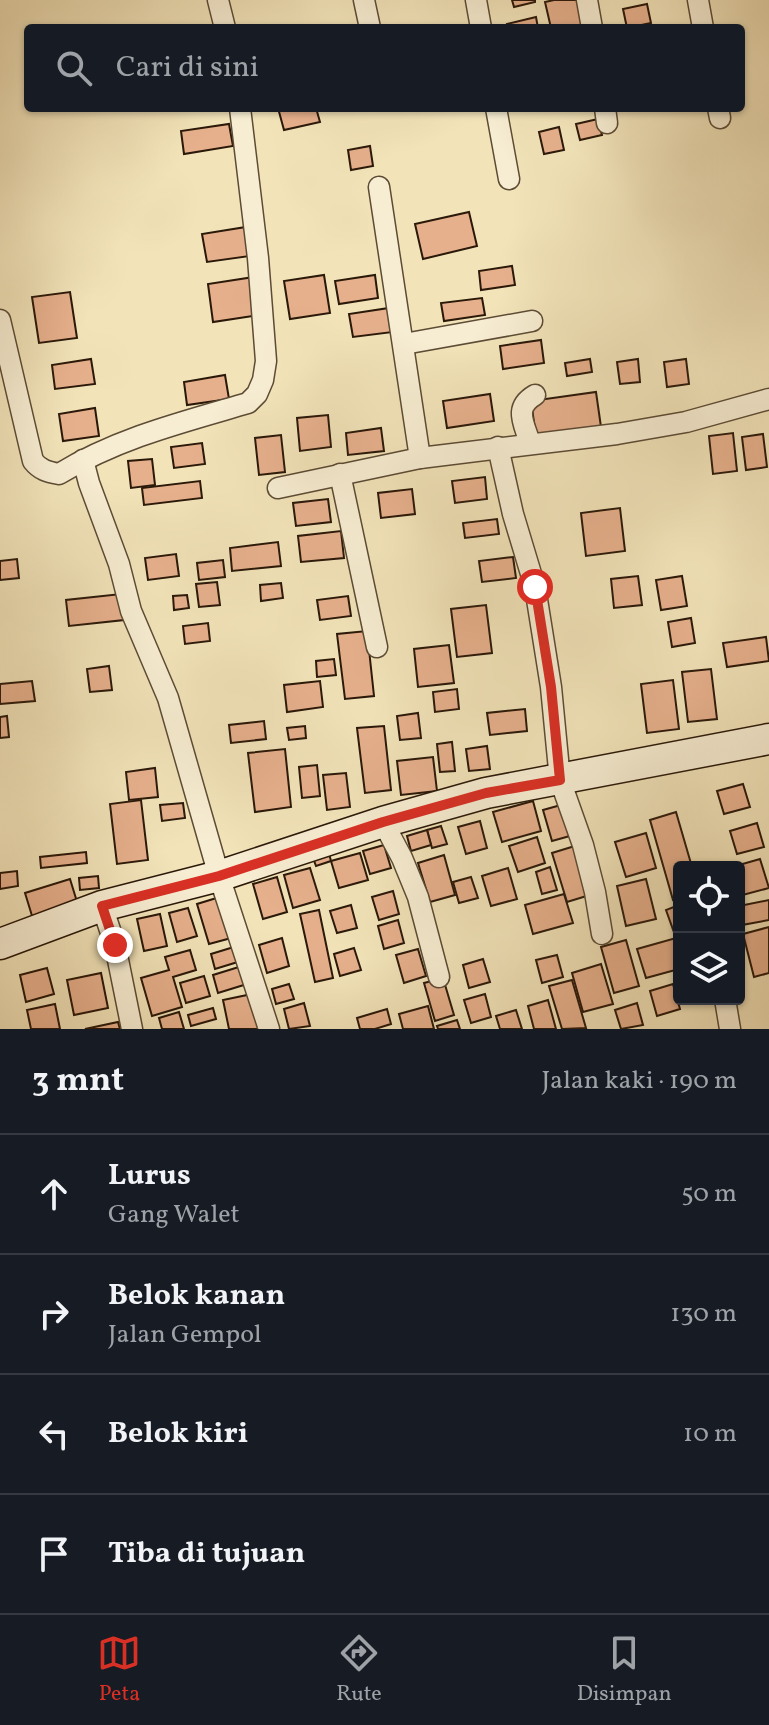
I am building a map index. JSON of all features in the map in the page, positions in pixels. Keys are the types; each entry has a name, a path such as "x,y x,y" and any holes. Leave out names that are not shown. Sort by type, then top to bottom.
{"main road":[{"path":"0,944 102,906 219,876 383,822 486,793 769,739"}],"street":[{"path":"218,0 224,24"},
{"path":"364,0 369,24"},
{"path":"476,0 480,24"},
{"path":"587,0 591,24"},
{"path":"698,0 702,24"},
{"path":"0,320 33,461 39,469 59,474 133,437 248,403 257,394 263,380 266,361 258,258 240,112"},
{"path":"497,112 509,179"},
{"path":"379,187 420,458"},
{"path":"404,344 532,321"},
{"path":"530,443 521,414 522,406 535,395"},
{"path":"278,488 420,458 617,434 686,422 769,399"},
{"path":"498,447 513,514 535,587 551,687 560,780 583,845 602,934"},
{"path":"83,460 119,564 131,611 168,698 219,876 269,1029"},
{"path":"340,474 377,647"},
{"path":"383,822 418,897 439,977"},
{"path":"102,906 115,945 132,1029"},
{"path":"726,1005 730,1029"}],"building":[{"path":"512,0 535,0 535,2 514,7"},
{"path":"578,0 583,24 550,24 545,2"},
{"path":"647,4 651,23 626,24 623,9"},
{"path":"536,17 537,24 507,24"},
{"path":"279,112 317,112 320,122 284,130"},
{"path":"598,119 602,135 580,140 576,124"},
{"path":"229,124 233,146 184,154 181,131"},
{"path":"559,127 564,150 544,154 539,132"},
{"path":"370,146 373,166 351,170 348,150"},
{"path":"469,212 477,246 423,259 415,224"},
{"path":"246,227 250,256 207,262 202,234"},
{"path":"512,266 515,285 481,290 479,271"},
{"path":"324,275 330,313 290,319 284,281"},
{"path":"375,275 378,298 339,304 335,281"},
{"path":"254,277 260,315 213,322 208,284"},
{"path":"70,292 77,338 39,343 32,297"},
{"path":"482,298 485,315 444,321 441,303"},
{"path":"389,308 393,332 353,337 349,314"},
{"path":"541,340 544,363 503,369 500,346"},
{"path":"91,359 95,384 55,389 52,365"},
{"path":"590,359 592,372 567,376 565,363"},
{"path":"638,359 640,382 620,384 617,362"},
{"path":"686,359 689,384 667,387 664,362"},
{"path":"225,375 229,399 187,405 184,382"},
{"path":"596,392 601,427 536,437 531,401"},
{"path":"490,394 494,421 447,428 443,401"},
{"path":"95,408 99,436 63,441 59,414"},
{"path":"328,415 331,447 300,451 297,418"},
{"path":"381,428 384,451 348,455 346,433"},
{"path":"733,433 737,471 713,474 709,436"},
{"path":"763,434 767,467 746,470 742,437"},
{"path":"281,435 285,472 259,475 255,438"},
{"path":"202,443 205,464 174,468 171,447"},
{"path":"152,459 155,485 131,488 128,461"},
{"path":"485,477 487,499 455,503 452,481"},
{"path":"200,481 202,498 144,505 142,488"},
{"path":"412,489 415,514 381,518 378,493"},
{"path":"328,499 331,522 296,526 293,503"},
{"path":"620,508 625,551 586,556 581,513"},
{"path":"497,519 499,534 465,538 463,523"},
{"path":"341,531 344,558 301,562 298,536"},
{"path":"278,542 281,566 232,571 230,548"},
{"path":"176,554 179,576 148,580 145,558"},
{"path":"513,557 516,578 482,582 479,561"},
{"path":"17,559 19,578 0,580 0,561"},
{"path":"223,560 225,577 199,580 197,563"},
{"path":"638,576 642,605 614,608 611,579"},
{"path":"682,576 687,606 661,610 656,580"},
{"path":"217,582 220,605 199,607 196,584"},
{"path":"281,583 283,598 261,601 260,585"},
{"path":"121,594 124,620 69,626 66,600"},
{"path":"187,595 189,608 174,610 173,596"},
{"path":"348,596 351,616 320,620 317,600"},
{"path":"486,605 492,653 457,657 451,609"},
{"path":"691,618 695,643 672,647 668,622"},
{"path":"208,623 210,641 185,644 183,626"},
{"path":"367,631 374,696 345,699 337,634"},
{"path":"766,637 769,661 727,667 723,643"},
{"path":"449,645 454,683 418,687 414,649"},
{"path":"334,659 336,675 317,677 316,661"},
{"path":"109,666 112,690 90,692 87,669"},
{"path":"711,669 717,719 688,722 682,672"},
{"path":"673,680 679,729 647,733 641,684"},
{"path":"32,681 35,701 0,704 0,684"},
{"path":"320,681 323,707 287,712 284,685"},
{"path":"457,689 459,709 435,712 433,692"},
{"path":"525,709 527,731 490,735 487,713"},
{"path":"418,713 421,738 400,740 397,716"},
{"path":"7,716 9,737 0,738 0,717"},
{"path":"264,721 266,739 231,743 229,725"},
{"path":"305,726 306,738 289,740 287,728"},
{"path":"384,726 391,790 365,793 357,728"},
{"path":"452,742 455,771 440,772 437,744"},
{"path":"487,746 490,769 469,771 466,749"},
{"path":"285,749 291,807 255,812 248,753"},
{"path":"433,757 437,791 401,795 397,761"},
{"path":"317,765 320,796 302,798 299,767"},
{"path":"155,768 158,797 129,800 126,772"},
{"path":"346,773 350,807 327,810 323,775"},
{"path":"743,784 750,807 724,814 717,791"},
{"path":"141,800 148,860 117,864 110,804"},
{"path":"533,801 541,831 502,842 493,812"},
{"path":"183,803 185,818 162,821 160,805"},
{"path":"568,803 577,834 552,841 543,810"},
{"path":"676,812 690,861 673,861 673,900 650,820"},
{"path":"480,821 487,848 466,854 458,827"},
{"path":"757,823 764,847 737,854 730,831"},
{"path":"441,826 447,844 432,848 427,830"},
{"path":"427,830 431,845 411,851 407,836"},
{"path":"646,833 656,868 626,877 615,842"},
{"path":"537,837 545,863 518,872 509,846"},
{"path":"384,845 391,868 370,874 363,851"},
{"path":"578,845 593,894 567,902 552,853"},
{"path":"328,850 331,861 316,866 312,855"},
{"path":"86,852 87,863 41,868 40,857"},
{"path":"360,853 368,880 339,888 331,861"},
{"path":"444,855 455,895 430,902 418,863"},
{"path":"760,859 769,888 745,894 745,863"},
{"path":"550,867 557,890 542,894 536,872"},
{"path":"310,868 320,900 293,908 284,875"},
{"path":"508,868 517,899 491,906 482,876"},
{"path":"17,871 18,886 0,889 0,873"},
{"path":"98,876 99,888 80,890 79,878"},
{"path":"277,877 287,912 263,919 253,884"},
{"path":"471,877 478,898 459,903 453,882"},
{"path":"70,879 78,905 33,919 25,893"},
{"path":"646,879 656,919 626,926 617,886"},
{"path":"393,891 399,914 379,920 372,897"},
{"path":"564,894 573,923 533,934 525,905"},
{"path":"223,896 235,937 209,944 197,904"},
{"path":"769,900 769,920 745,924 745,905"},
{"path":"351,905 357,928 337,933 330,911"},
{"path":"673,907 673,929 666,910"},
{"path":"188,908 197,936 177,942 169,913"},
{"path":"319,910 333,978 315,982 300,914"},
{"path":"160,914 167,946 144,951 137,919"},
{"path":"398,920 404,943 384,949 378,926"},
{"path":"769,927 769,973 754,977 745,933"},
{"path":"282,938 289,966 267,973 259,945"},
{"path":"673,939 673,971 646,978 637,949"},
{"path":"626,940 639,986 614,993 601,947"},
{"path":"237,946 241,961 215,969 211,954"},
{"path":"354,948 361,970 340,976 334,954"},
{"path":"418,949 426,976 404,983 396,955"},
{"path":"190,950 196,970 173,977 182,1007 152,1016 141,978 169,970 165,957"},
{"path":"557,955 563,977 542,983 536,960"},
{"path":"483,959 490,982 469,988 463,965"},
{"path":"601,964 613,1004 583,1012 572,973"},
{"path":"242,966 247,984 218,993 213,975"},
{"path":"47,968 54,994 26,1002 20,975"},
{"path":"101,973 108,1008 74,1015 67,980"},
{"path":"204,976 210,996 186,1003 180,983"},
{"path":"443,978 454,1015 435,1021 424,983"},
{"path":"572,980 586,1028 562,1029 549,986"},
{"path":"289,984 294,999 276,1004 272,989"},
{"path":"673,984 673,1005 679,1005 680,1009 657,1016 650,991"},
{"path":"252,994 260,1029 229,1029 223,1000"},
{"path":"485,994 491,1017 471,1023 464,1000"},
{"path":"548,1000 556,1029 534,1029 528,1006"},
{"path":"304,1003 310,1026 289,1029 284,1009"},
{"path":"637,1003 643,1025 621,1029 615,1010"},
{"path":"55,1004 60,1029 31,1029 27,1010"},
{"path":"428,1006 434,1029 403,1029 399,1014"},
{"path":"213,1008 216,1019 191,1026 188,1015"},
{"path":"387,1009 391,1024 360,1029 357,1018"},
{"path":"516,1010 522,1029 500,1029 496,1016"},
{"path":"179,1012 184,1029 162,1029 159,1018"},
{"path":"457,1020 460,1029 438,1029 437,1026"},
{"path":"118,1022 120,1029 85,1029"}],"route":[{"path":"115,945 102,906 219,876 318,842 486,793 560,780 551,687 535,587"}]}
